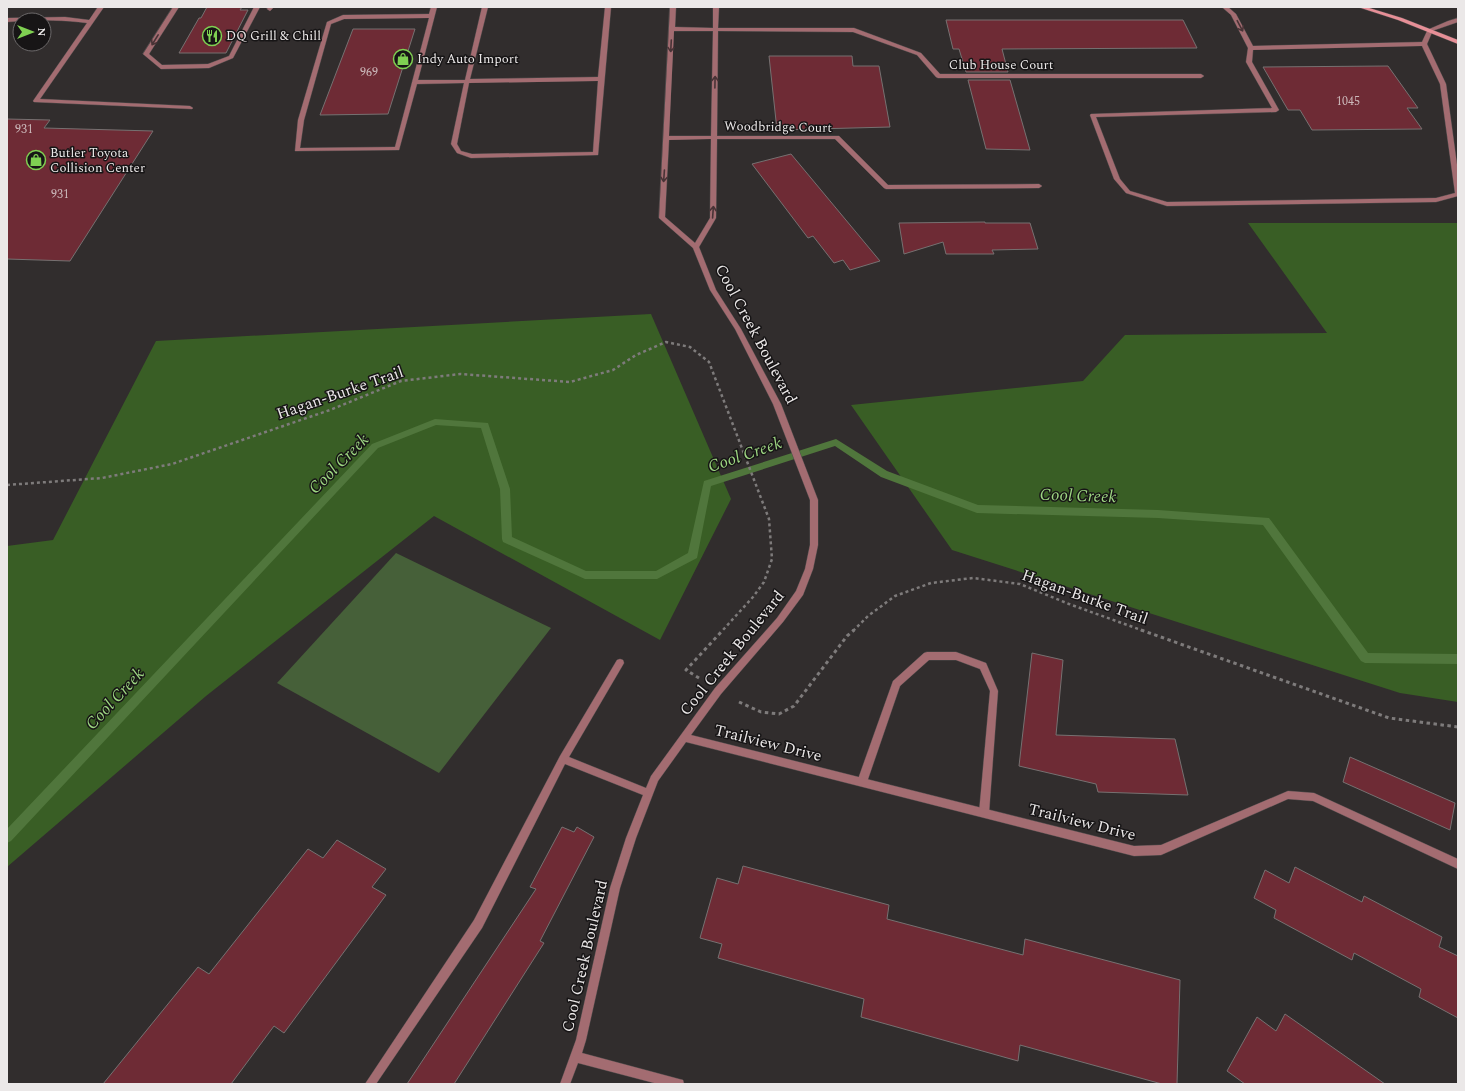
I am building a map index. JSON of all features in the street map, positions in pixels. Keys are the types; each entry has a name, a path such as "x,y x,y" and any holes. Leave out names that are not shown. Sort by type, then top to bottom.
{"street":[{"path":"102,7 90,22 36,101 190,108"},
{"path":"176,7 146,54 161,67 209,66 231,57 257,7"},
{"path":"432,16 343,17 329,23 301,120 297,150 397,149 415,82 432,16 434,7"},
{"path":"484,7 454,144 459,152 471,156 596,154 608,7"},
{"name":"Cool Creek Boulevard","path":"566,1084 581,1040 615,888 630,838 654,779 718,691 780,620 800,593 809,569 814,545 814,500 777,404 738,330 713,290 696,246 662,218 673,7"},
{"path":"696,246 713,218 716,7"},
{"path":"1225,7 1233,14 1251,48 1249,62 1276,110 1093,115 1117,179 1128,192 1167,204 1436,200 1458,194 1443,84 1424,44 1430,30 1458,20"},
{"path":"1361,7 1430,30 1458,42"},
{"path":"7,20 65,19 90,22"},
{"name":"Club House Court","path":"672,29 854,30 919,54 938,76 1201,76"},
{"path":"1251,48 1424,44"},
{"path":"415,82 601,79"},
{"name":"Woodbridge Court","path":"666,138 837,137 886,187 1038,186"},
{"path":"862,782 896,684 927,656 956,656 983,666 994,691 984,813"},
{"path":"370,1084 478,924 563,759 620,663"},
{"name":"Trailview Drive","path":"684,737 1134,851 1161,850 1288,795 1314,797 1458,864"},
{"path":"563,759 648,793"},
{"path":"575,1057 678,1084"}],"path":[{"name":"Hagan-Burke Trail","path":"7,484 102,478 172,464 330,410 401,381 460,374 570,382 613,370 636,355 666,342 690,347 709,362 725,400 769,519 772,559 764,582 753,597 686,670 718,691 760,712 779,714 794,706 847,636 868,616 895,596 931,583 973,578 1020,584 1070,604 1388,718 1458,727"}],"green space":[{"path":"1248,223 1458,223 1458,702 1400,693 952,550 851,405 1083,381 1125,335 1327,333"},
{"path":"651,314 731,499 660,640 434,516 206,696 7,867 7,546 53,540 156,341"},
{"path":"396,553 551,628 439,773 277,683"}],"building":[{"name":"DQ Grill & Chill","path":"207,7 242,7 240,10 248,10 226,53 179,53 199,18 201,18"},
{"path":"946,20 1183,20 1197,48 1002,49 1008,72 966,72 959,49 953,49"},
{"path":"353,29 415,29 388,114 320,115"},
{"path":"769,56 852,56 853,66 879,66 890,127 777,130"},
{"path":"1388,66 1418,108 1407,108 1422,129 1312,130 1300,110 1288,110 1263,67"},
{"path":"968,80 1010,80 1030,150 986,149"},
{"path":"7,119 50,120 44,128 153,131 70,261 7,259"},
{"path":"791,154 880,261 850,270 843,260 834,263 813,236 808,238 752,164"},
{"path":"899,223 1030,223 1038,249 992,250 994,254 946,254 943,242 904,254"},
{"path":"1032,653 1063,660 1056,735 1175,739 1188,795 1098,792 1096,784 1019,766"},
{"path":"1350,757 1455,803 1450,830 1343,782"},
{"path":"562,827 574,832 577,827 594,837 540,941 544,943 454,1084 407,1084 536,889 530,887"},
{"path":"337,840 386,869 372,887 386,895 284,1033 274,1026 231,1084 103,1084 198,967 209,974 308,849 323,858"},
{"path":"743,866 889,905 887,919 1023,955 1025,939 1180,980 1177,1084 1162,1084 1020,1045 1018,1061 861,1017 864,999 718,958 722,944 700,938 717,878 738,884"},
{"path":"1295,867 1362,902 1364,896 1442,937 1439,947 1458,956 1458,1018 1419,997 1421,989 1354,953 1352,960 1274,918 1276,910 1254,898 1265,870 1289,883"},
{"path":"1285,1014 1385,1084 1245,1084 1227,1071 1257,1017 1276,1031"}],"waterway":[{"name":"Cool Creek","path":"7,837 375,446 435,422 485,425 505,489 507,539 585,575 657,575 693,555 707,484 836,442 884,474 977,509 1158,514 1266,521 1365,658 1458,659"}],"place":[{"name":"DQ Grill & Chill","path":"212,36"},
{"name":"Indy Auto Import","path":"403,59"},
{"name":"Butler Toyota Collision Center","path":"36,160"}]}
